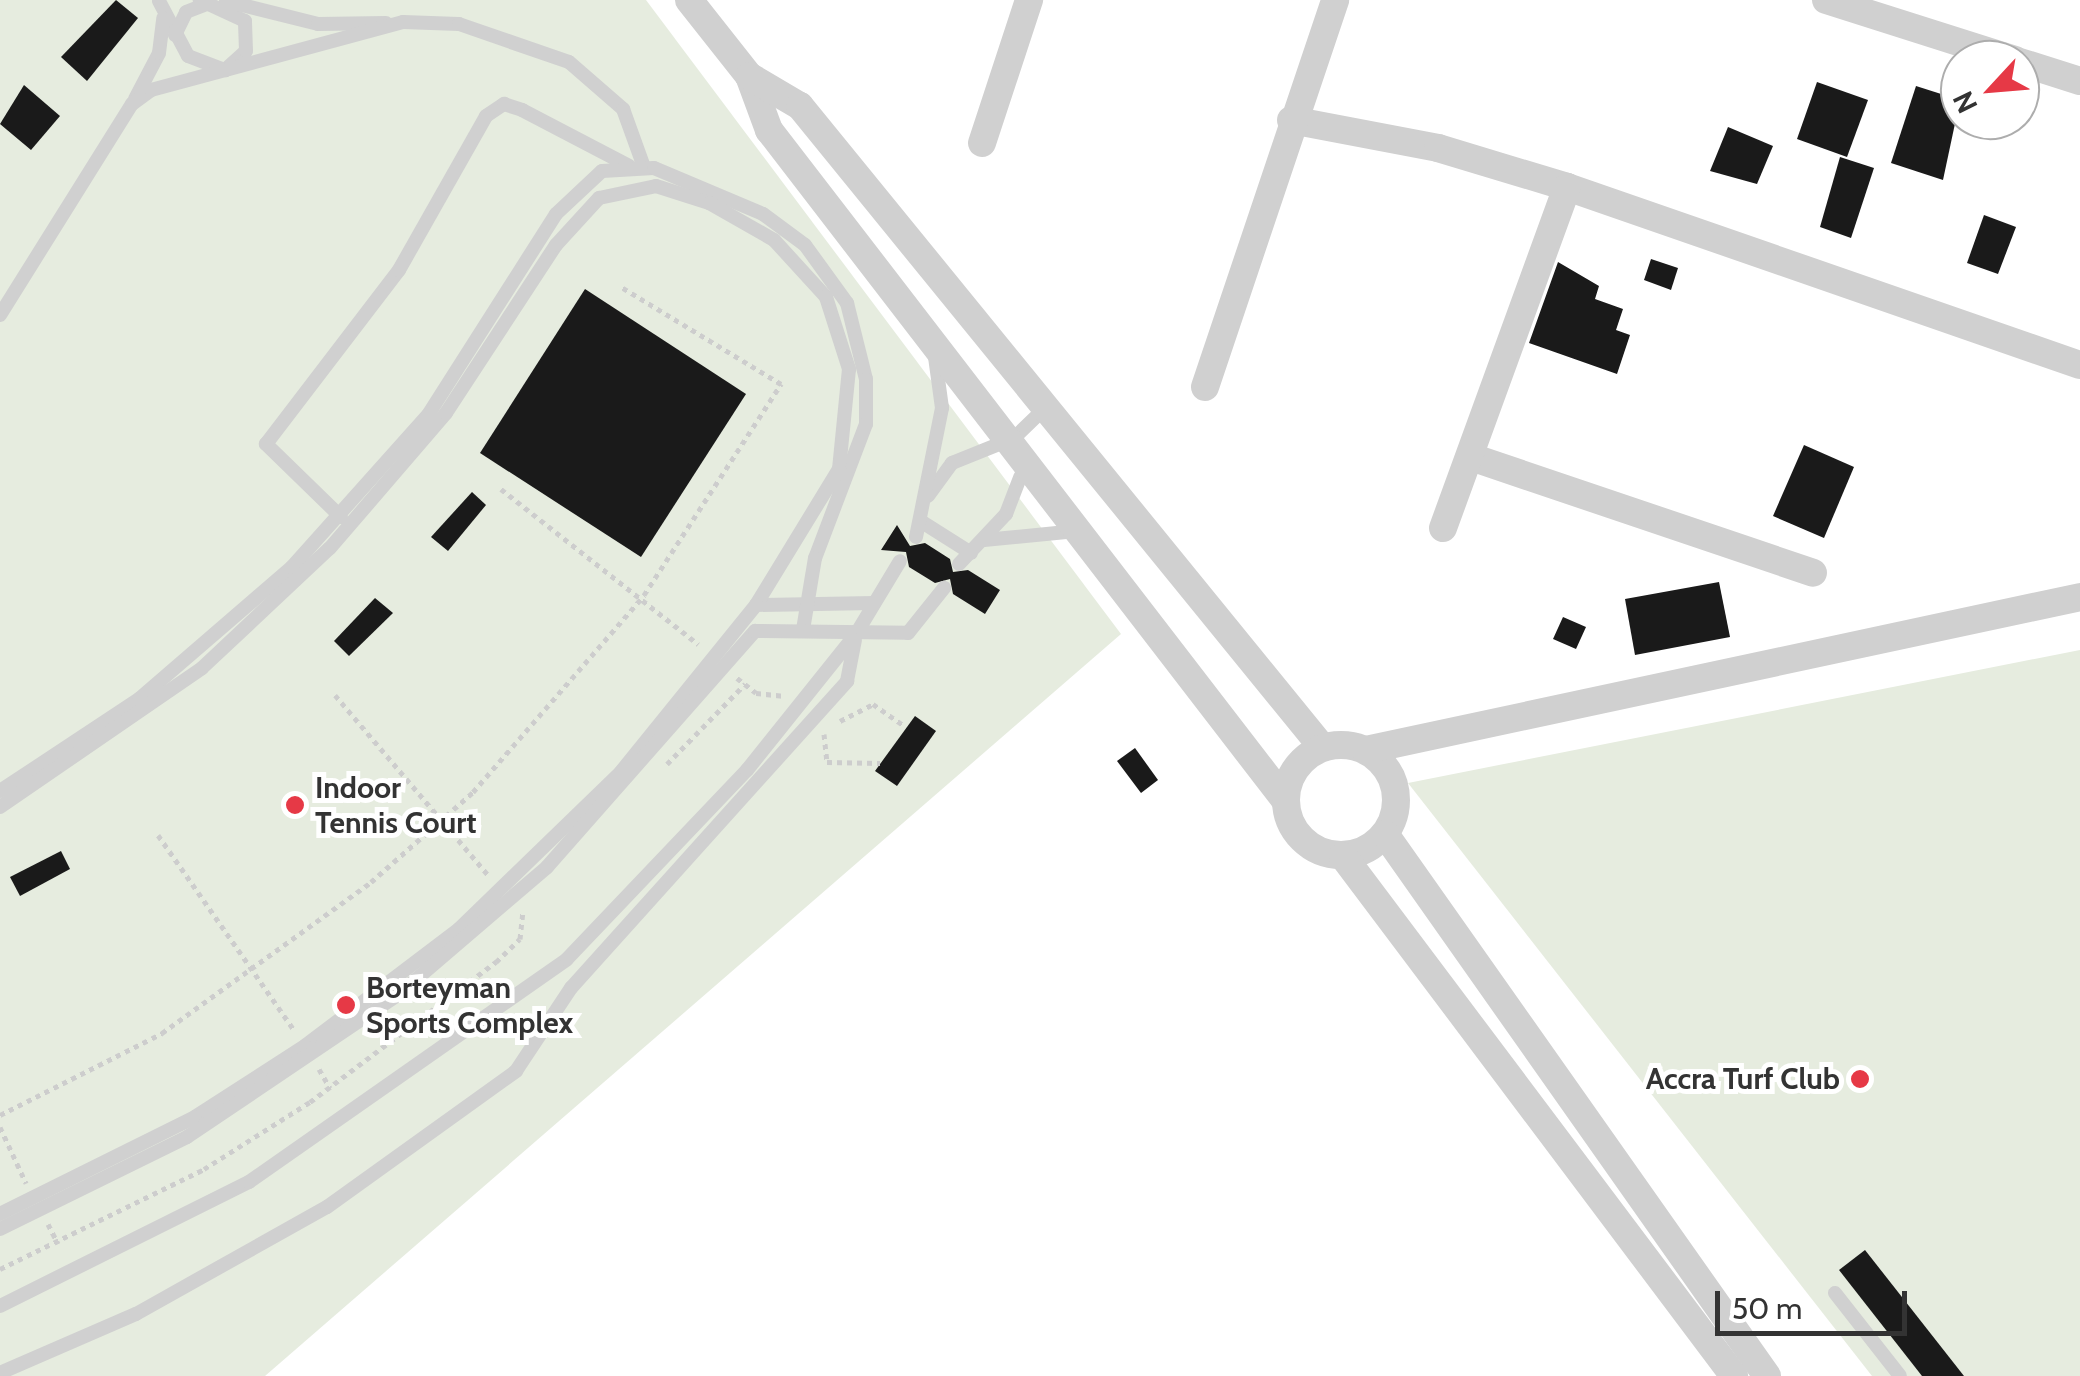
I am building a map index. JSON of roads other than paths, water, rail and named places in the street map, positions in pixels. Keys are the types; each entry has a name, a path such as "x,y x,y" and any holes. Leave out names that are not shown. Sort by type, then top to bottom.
{"street":[{"path":"689,0 748,76 769,130 1086,532 1285,800 1309,846 1342,856 1734,1376"},
{"path":"982,142 1029,0"},
{"path":"1205,387 1291,120 1336,0"},
{"path":"1826,0 1951,40"},
{"path":"2040,68 2080,81"},
{"path":"748,76 800,106 1322,747"},
{"path":"1291,120 1438,148 1568,188 2080,365"},
{"path":"1443,528 1568,188"},
{"path":"1470,458 1813,572"},
{"path":"1285,800 1295,768 1322,747 1366,750 2080,597"},
{"path":"1366,750 1395,788 1385,834 1766,1376"},
{"path":"1342,856 1385,834"}],"lane":[{"path":"159,1 188,56 225,70"},
{"path":"0,315 132,104 166,32 159,1"},
{"path":"175,36 186,12 210,1 318,24 459,24 569,62 624,110 636,167"},
{"path":"210,1 245,21 246,51 225,70"},
{"path":"132,104 190,74 225,70 402,22"},
{"path":"341,517 266,444 399,270 486,116 504,104 636,167 783,226 847,303 866,379 866,424 807,605 803,630"},
{"path":"0,791 178,669 341,517 428,415 575,190 636,167"},
{"path":"0,807 202,668 330,548 446,413 578,216 624,189 682,194 756,226 826,298 845,348 850,415 839,469 720,664 546,868 400,994 188,1136 0,1229"},
{"path":"916,537 928,497 942,408 930,332"},
{"path":"928,497 952,463 1014,438 1048,406"},
{"path":"959,564 984,540 1020,477"},
{"path":"922,522 971,553"},
{"path":"984,540 1086,532"},
{"path":"0,1306 248,1182 540,978 658,868 799,706 856,634 900,561"},
{"path":"0,1214 249,1084 414,968 502,890 622,772 755,631 908,632 944,588"},
{"path":"756,606 874,604"},
{"path":"0,1373 136,1314 338,1200 516,1071 561,1005 819,725 847,681 856,634"},
{"path":"540,978 561,1005"},
{"path":"1835,1293 1900,1376"}],"place":[{"name":"Indoor Tennis Court","path":"295,805"},
{"name":"Borteyman Sports Complex","path":"346,1005"},
{"name":"Accra Turf Club","path":"1860,1079"}]}
